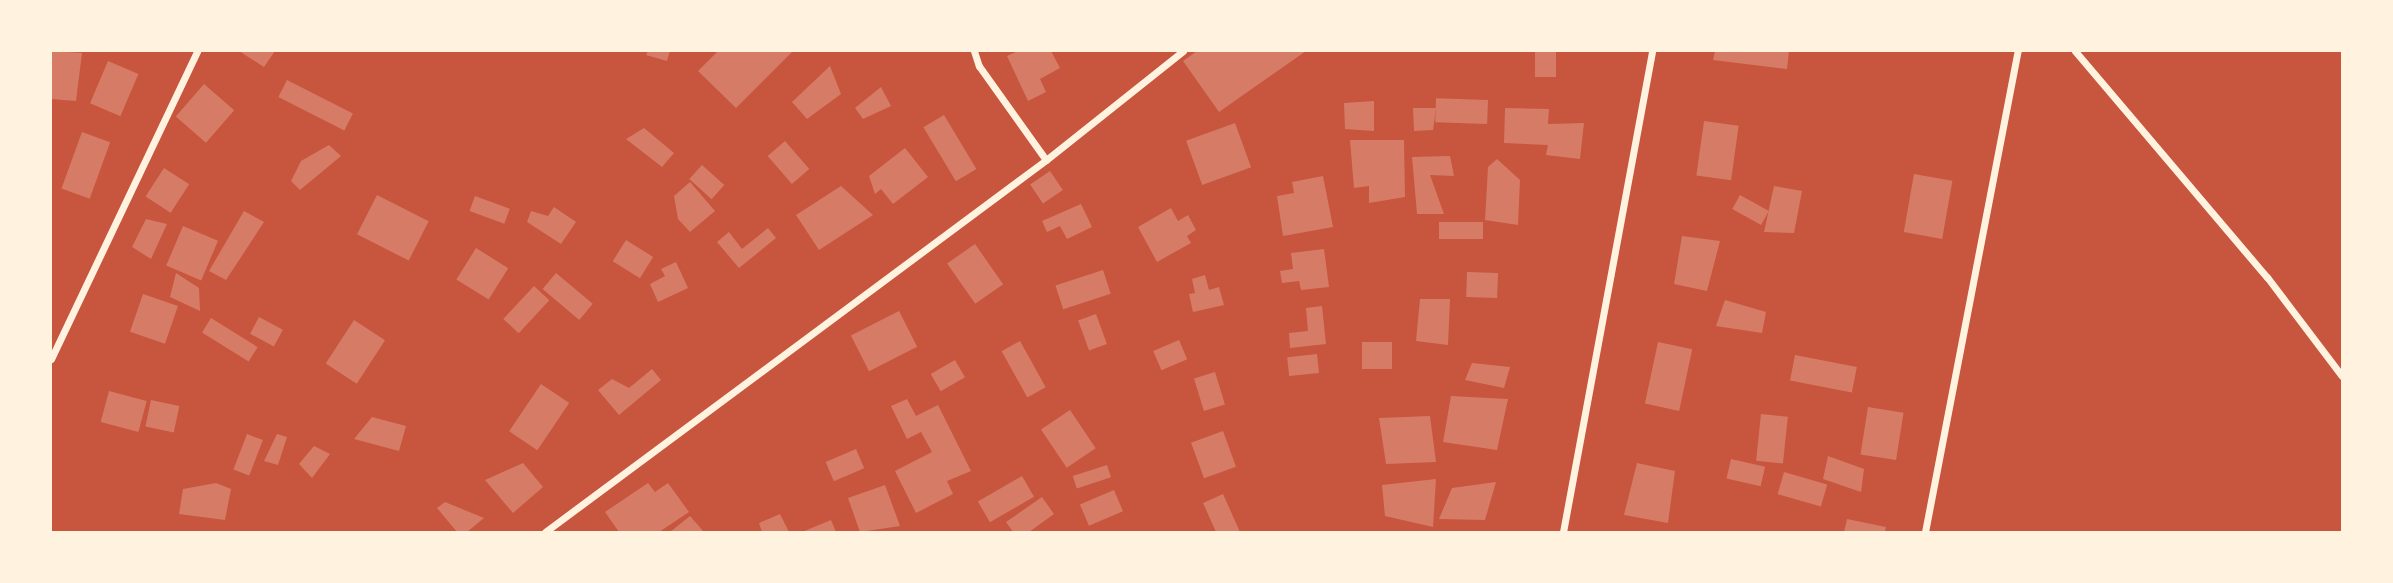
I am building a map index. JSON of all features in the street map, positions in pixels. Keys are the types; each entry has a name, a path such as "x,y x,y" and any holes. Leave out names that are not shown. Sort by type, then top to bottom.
{"street":[{"path":"51,359 197,51"},
{"path":"974,51 979,66 1046,160"},
{"path":"545,532 1046,160 1183,51"},
{"path":"1563,532 1652,51"},
{"path":"1926,532 2018,51"},
{"path":"2075,51 2267,278 2342,376"}],"building":[{"path":"51,51 82,53 76,101 51,99"},
{"path":"239,51 275,51 264,67"},
{"path":"648,51 670,51 667,61 646,55"},
{"path":"718,51 793,51 736,108 698,71"},
{"path":"1018,51 1051,51 1060,68 1040,79 1046,92 1028,101 1007,56"},
{"path":"1197,51 1306,51 1219,112 1183,61"},
{"path":"1535,51 1556,51 1556,77 1535,77"},
{"path":"1715,51 1789,51 1787,69 1713,60"},
{"path":"108,61 138,74 120,116 90,103"},
{"path":"830,66 841,94 807,119 792,102"},
{"path":"287,80 353,114 344,131 278,97"},
{"path":"204,84 234,110 206,143 176,116"},
{"path":"881,87 891,106 863,119 855,108"},
{"path":"1436,98 1488,100 1487,124 1435,122"},
{"path":"1374,101 1374,131 1345,129 1344,103"},
{"path":"1413,108 1436,108 1433,130 1414,131"},
{"path":"1505,108 1549,109 1548,124 1584,123 1580,159 1546,155 1548,145 1504,143"},
{"path":"944,115 976,169 956,181 923,127"},
{"path":"1704,121 1739,126 1731,180 1696,175"},
{"path":"1235,123 1251,167 1202,185 1186,141"},
{"path":"644,128 674,153 662,167 626,139"},
{"path":"82,132 110,142 90,199 61,188"},
{"path":"1350,140 1404,140 1405,197 1369,203 1369,186 1354,188"},
{"path":"785,141 809,169 792,184 768,156"},
{"path":"329,145 341,156 300,190 291,181 301,161"},
{"path":"905,148 928,177 893,204 881,189 875,194 869,176"},
{"path":"1450,156 1454,176 1430,175 1444,214 1417,214 1412,157"},
{"path":"1497,159 1520,180 1518,225 1485,220 1488,167"},
{"path":"702,165 724,185 712,199 689,179"},
{"path":"164,168 189,184 171,213 145,197"},
{"path":"1050,171 1063,190 1043,203 1030,184"},
{"path":"1914,174 1952,181 1942,239 1904,232"},
{"path":"1323,176 1333,227 1283,236 1277,196 1294,193 1292,182"},
{"path":"690,182 715,211 690,232 678,219 674,196"},
{"path":"841,186 873,215 819,250 796,215"},
{"path":"1774,186 1802,191 1794,233 1764,232"},
{"path":"377,195 429,221 409,261 357,234"},
{"path":"1740,195 1769,211 1761,225 1732,209"},
{"path":"475,196 510,209 504,224 470,211"},
{"path":"1081,204 1092,227 1067,239 1060,226 1047,232 1042,221"},
{"path":"554,207 576,222 561,244 527,222 531,211 548,216"},
{"path":"1171,208 1178,221 1188,215 1196,230 1187,236 1191,243 1157,262 1138,227"},
{"path":"244,211 264,222 226,280 209,271"},
{"path":"146,219 167,224 151,259 132,247"},
{"path":"1439,222 1483,222 1483,239 1439,239"},
{"path":"183,226 218,241 201,280 166,266"},
{"path":"768,228 776,238 739,268 717,242 729,232 742,249"},
{"path":"1682,236 1720,241 1707,291 1674,284"},
{"path":"626,240 653,257 640,278 613,261"},
{"path":"975,244 1003,284 975,304 947,264"},
{"path":"476,248 508,268 489,300 456,279"},
{"path":"1324,249 1329,287 1301,290 1299,281 1282,283 1280,271 1293,269 1291,253"},
{"path":"676,262 688,288 658,302 650,284 665,276 661,269"},
{"path":"1103,270 1111,294 1063,309 1055,285"},
{"path":"1467,272 1498,273 1497,298 1466,297"},
{"path":"176,273 199,288 200,311 170,297"},
{"path":"556,273 593,304 579,320 543,289"},
{"path":"1205,275 1209,290 1219,287 1224,305 1193,312 1189,294 1195,293 1192,279"},
{"path":"534,286 549,300 519,333 503,319"},
{"path":"143,294 178,306 165,344 130,332"},
{"path":"1420,299 1450,299 1448,345 1416,341"},
{"path":"1725,300 1766,312 1762,333 1716,326"},
{"path":"1322,306 1326,344 1290,348 1289,333 1308,331 1306,308"},
{"path":"899,311 917,347 869,371 851,336"},
{"path":"1096,314 1107,344 1089,351 1078,320"},
{"path":"259,317 283,330 274,346 250,334"},
{"path":"211,318 258,347 249,362 202,332"},
{"path":"354,320 385,340 357,384 326,364"},
{"path":"1179,340 1187,359 1161,370 1153,351"},
{"path":"1020,341 1046,387 1027,398 1002,351"},
{"path":"1362,342 1392,342 1392,369 1362,369"},
{"path":"1658,342 1692,349 1679,411 1645,404"},
{"path":"1317,354 1319,373 1289,376 1287,357"},
{"path":"1795,355 1857,367 1852,393 1790,381"},
{"path":"955,360 965,377 941,391 931,374"},
{"path":"1472,363 1510,367 1504,388 1465,380"},
{"path":"652,369 661,380 619,415 598,390 612,379 629,388"},
{"path":"1215,372 1225,405 1204,411 1194,378"},
{"path":"541,384 569,403 537,450 509,431"},
{"path":"109,391 147,401 138,432 101,422"},
{"path":"1451,396 1508,399 1497,450 1443,442"},
{"path":"907,399 916,416 938,405 971,471 947,481 953,494 916,513 895,471 932,452 921,432 907,439 891,406"},
{"path":"151,400 179,406 174,432 145,426"},
{"path":"1868,407 1904,413 1896,460 1860,454"},
{"path":"1070,410 1096,448 1067,468 1041,430"},
{"path":"1761,414 1788,417 1783,464 1756,461"},
{"path":"1430,416 1436,462 1386,464 1379,418"},
{"path":"372,417 406,426 399,451 354,439"},
{"path":"1223,431 1236,467 1204,478 1191,443"},
{"path":"247,434 263,440 249,476 233,469"},
{"path":"277,434 287,437 278,465 264,461"},
{"path":"314,446 330,454 312,478 299,464"},
{"path":"856,449 864,468 834,481 826,462"},
{"path":"1828,456 1864,469 1861,492 1823,479"},
{"path":"1731,459 1765,467 1761,486 1727,478"},
{"path":"523,463 543,487 513,513 485,480"},
{"path":"1637,463 1675,471 1668,523 1624,515"},
{"path":"1107,465 1111,477 1077,488 1073,476"},
{"path":"1784,472 1827,484 1821,507 1778,494"},
{"path":"1022,476 1034,497 990,522 978,502"},
{"path":"1436,479 1433,527 1385,516 1382,485"},
{"path":"1496,482 1485,520 1439,519 1452,488"},
{"path":"216,483 231,489 225,520 179,514 183,489"},
{"path":"648,483 655,492 668,483 689,512 659,532 619,532 605,512"},
{"path":"885,485 900,526 860,532 848,498"},
{"path":"1114,490 1123,511 1089,526 1080,504"},
{"path":"1223,494 1240,532 1216,532 1203,503"},
{"path":"1042,497 1054,514 1029,532 1013,532 1006,522"},
{"path":"445,502 484,518 467,532 457,532 437,508"},
{"path":"780,514 789,532 762,532 759,523"},
{"path":"690,516 704,532 670,532"},
{"path":"1847,519 1886,527 1885,532 1844,532"},
{"path":"831,520 836,532 802,532"}]}
